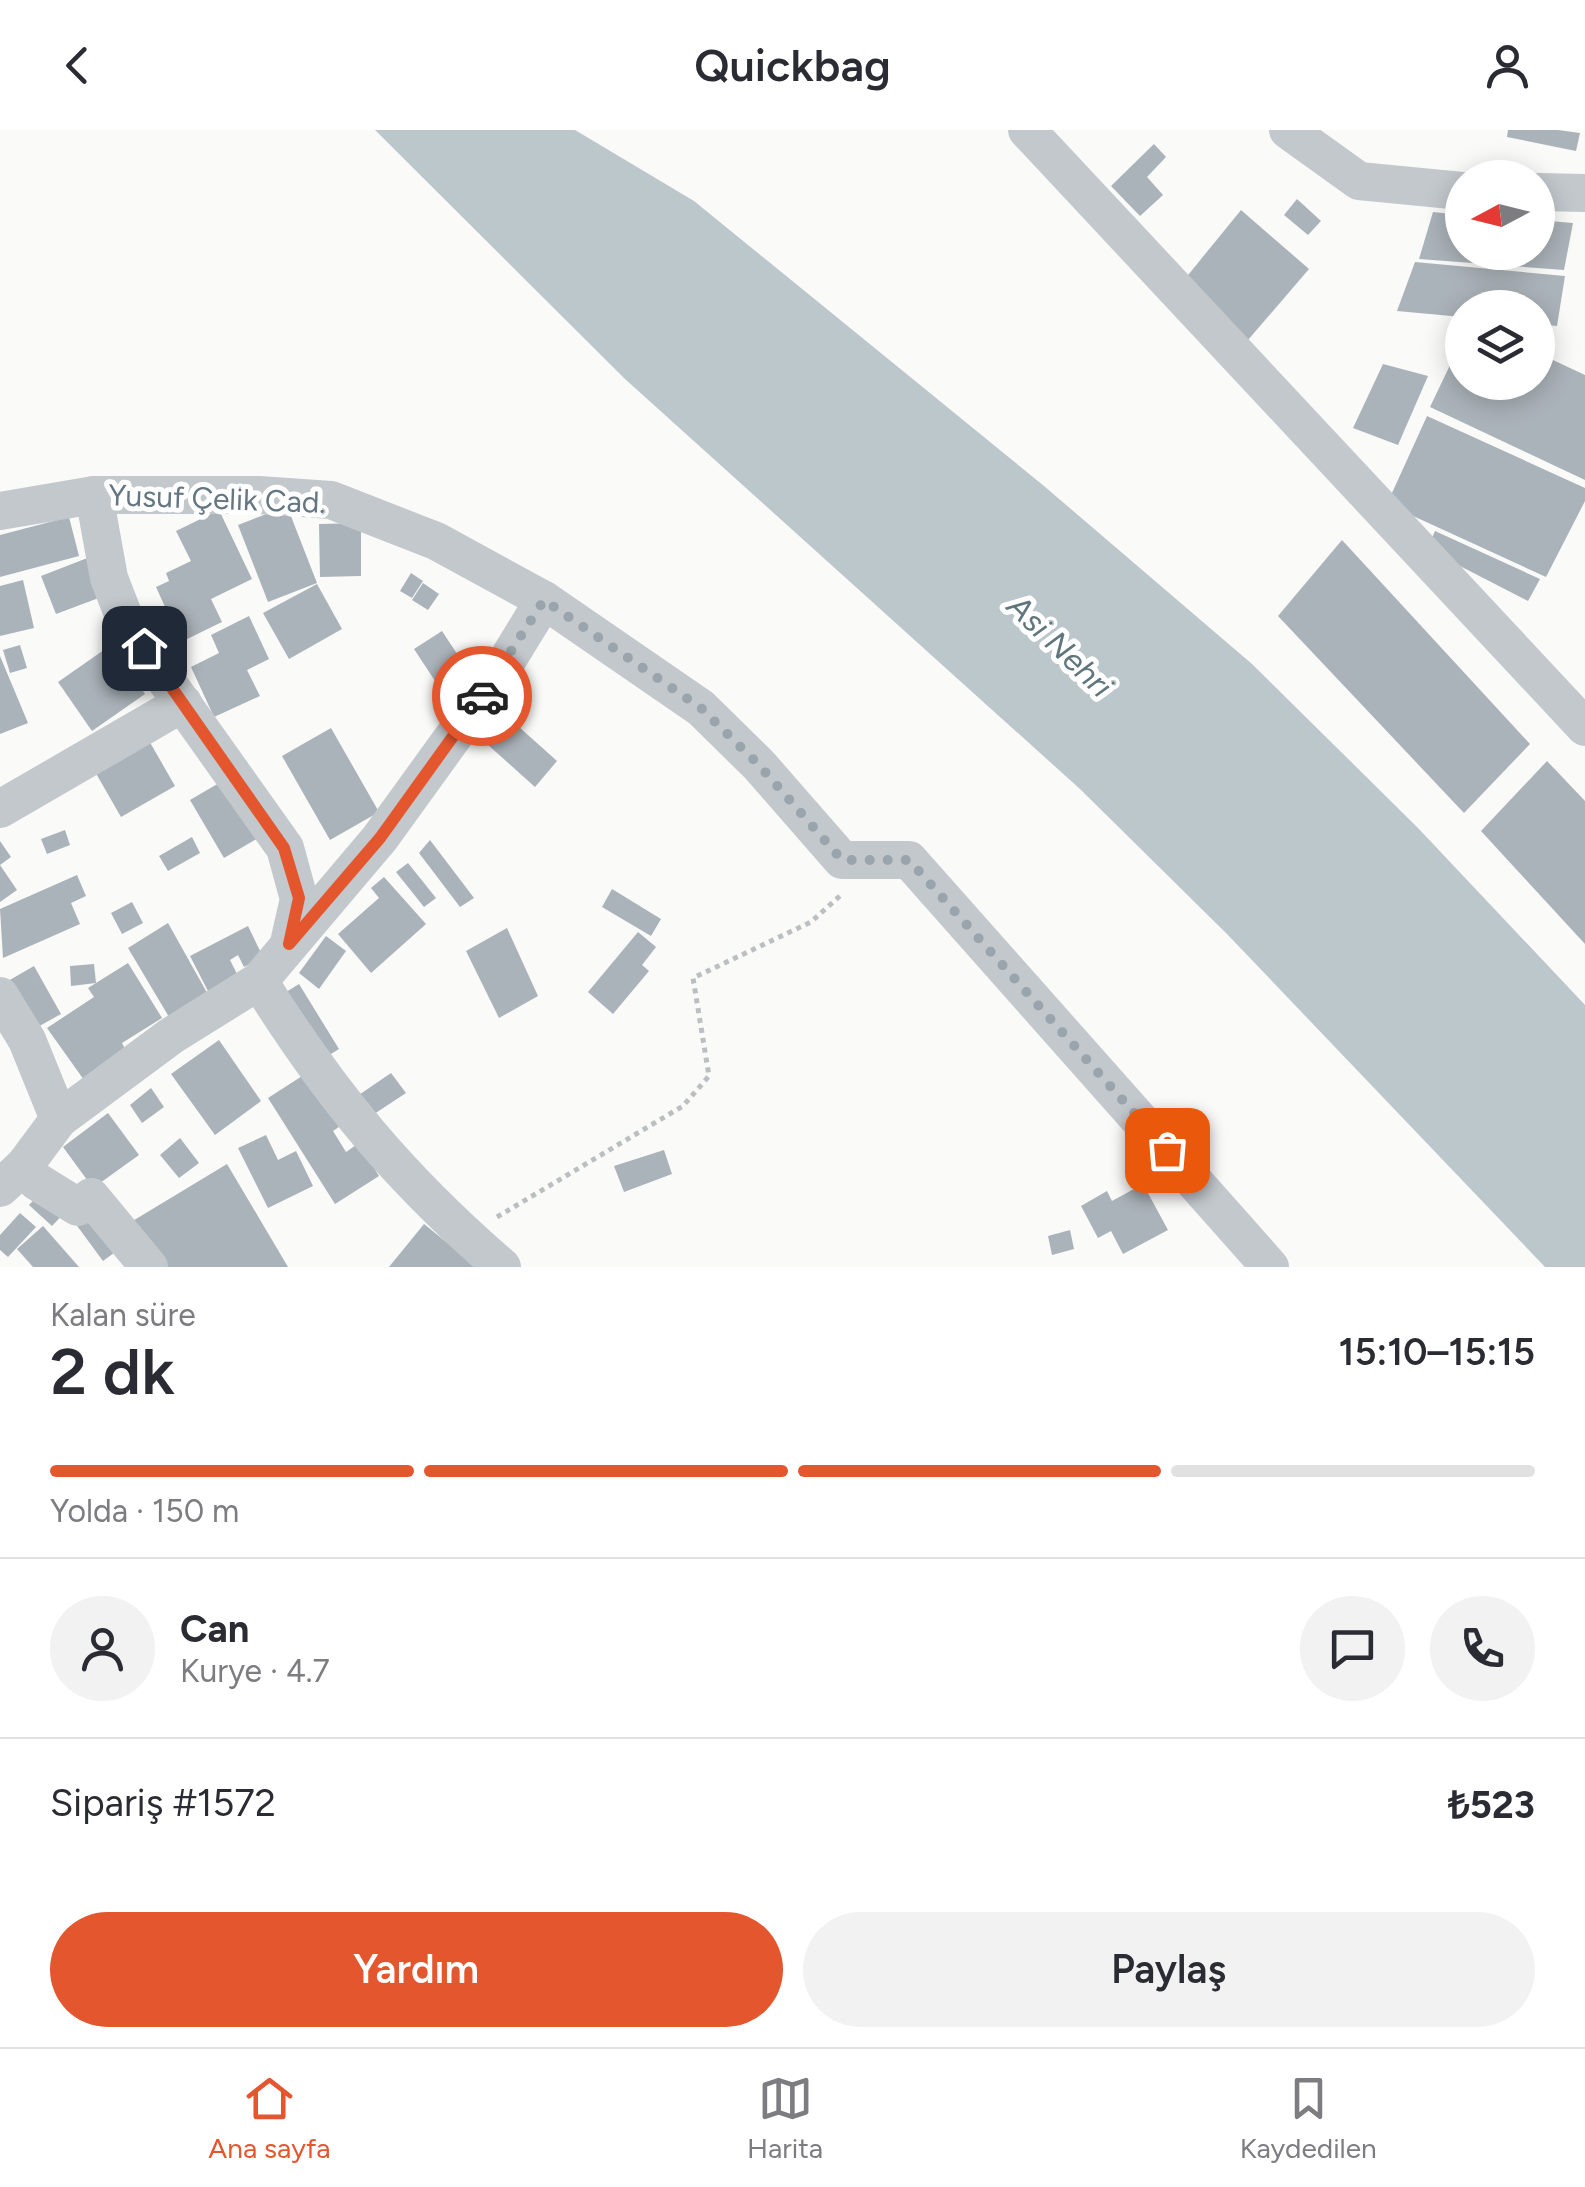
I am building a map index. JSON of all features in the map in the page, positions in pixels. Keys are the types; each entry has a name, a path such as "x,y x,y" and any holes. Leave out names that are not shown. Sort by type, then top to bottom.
{"street":[{"path":"1027,130 1585,728"},
{"path":"1288,130 1359,180 1445,188"},
{"path":"1555,192 1585,193"},
{"name":"Yusuf Çelik Cad.","path":"0,511 94,494 152,492 331,500 436,540 544,600 701,708 759,765 842,860 856,860"},
{"path":"94,494 109,578 128,627 284,848 299,898 289,944"},
{"path":"12,1177 59,1119 171,1036 259,981 380,838 500,672 544,600"},
{"path":"0,809 182,702"},
{"path":"856,860 909,860 1270,1267"},
{"path":"259,981 307,1057 396,1170 502,1267"},
{"path":"0,996 27,1040 59,1119"},
{"path":"12,1177 36,1180 78,1207 90,1197 149,1267"}],"path":[{"path":"463,1233 481,1227 683,1106 710,1076 693,978 811,922 848,890 856,860"}],"water":[{"name":"Asi Nehri","path":"375,130 575,130 694,201 1044,486 1252,664 1418,828 1585,1005 1585,1267 1545,1267 1227,934 1080,789 625,379"}],"building":[{"path":"1508,130 1580,133 1576,151 1507,137"},
{"path":"1154,144 1166,157 1147,177 1163,195 1140,216 1111,186"},
{"path":"1297,199 1321,221 1308,235 1284,215"},
{"path":"1241,210 1309,269 1242,347 1180,285"},
{"path":"1433,212 1445,213 1445,261 1419,259"},
{"path":"1555,221 1573,223 1564,270 1555,269"},
{"path":"1415,262 1445,265 1445,270 1565,276 1557,326 1555,290 1445,290 1445,315 1397,311"},
{"path":"1555,361 1585,375 1585,480 1430,407 1445,376 1445,400 1555,400"},
{"path":"1383,364 1428,376 1398,445 1353,428"},
{"path":"1427,416 1585,488 1585,501 1546,577 1387,504"},
{"path":"287,506 317,583 268,602 238,525"},
{"path":"219,510 252,579 211,599 222,622 181,642 156,587 169,581 166,573 191,561 176,531"},
{"path":"69,517 79,556 0,577 0,535"},
{"path":"361,523 361,576 320,577 319,524"},
{"path":"1435,531 1540,579 1528,601 1427,549"},
{"path":"1342,540 1530,744 1464,813 1278,616"},
{"path":"90,557 104,596 56,614 41,576"},
{"path":"411,573 423,581 412,598 400,591"},
{"path":"23,580 34,628 0,636 0,586"},
{"path":"423,583 439,594 428,610 412,600"},
{"path":"317,584 342,629 289,659 263,613"},
{"path":"249,616 269,659 247,670 260,696 214,717 191,667 219,653 211,635"},
{"path":"442,631 469,672 441,690 414,649"},
{"path":"20,645 27,668 10,673 3,650"},
{"path":"111,645 145,694 92,731 58,682"},
{"path":"0,656 28,723 0,734"},
{"path":"509,718 557,761 535,787 487,744"},
{"path":"331,728 379,812 330,840 282,756"},
{"path":"148,739 175,786 121,817 94,770"},
{"path":"1547,761 1585,801 1585,944 1481,831"},
{"path":"231,776 265,834 224,858 190,800"},
{"path":"65,830 70,845 47,854 41,839"},
{"path":"192,837 200,853 168,871 159,856"},
{"path":"430,840 474,898 460,907 419,853"},
{"path":"0,841 11,857 0,865"},
{"path":"408,863 436,898 424,907 396,872"},
{"path":"0,865 17,890 0,902"},
{"path":"77,875 86,896 71,903 80,924 3,958 0,909"},
{"path":"384,877 426,924 371,973 338,934 379,898 371,888"},
{"path":"612,889 661,919 651,936 602,907"},
{"path":"132,902 143,923 122,934 111,913"},
{"path":"168,923 210,998 172,1022 128,948"},
{"path":"248,926 263,957 244,967 238,955 230,960 239,978 209,993 190,956"},
{"path":"507,928 538,996 499,1018 466,951"},
{"path":"638,932 656,947 642,965 649,971 613,1014 588,992"},
{"path":"326,936 346,951 319,989 299,973"},
{"path":"128,963 162,1018 122,1043 126,1051 84,1080 47,1028 94,997 88,988"},
{"path":"94,964 96,983 71,986 70,966"},
{"path":"34,966 61,1014 34,1029 8,981"},
{"path":"299,984 339,1049 318,1062 278,997"},
{"path":"219,1040 261,1101 215,1135 171,1074"},
{"path":"313,1069 346,1122 333,1131 346,1152 359,1143 379,1176 335,1204 268,1098"},
{"path":"391,1073 406,1093 365,1120 350,1101"},
{"path":"151,1088 164,1107 142,1123 130,1105"},
{"path":"108,1113 139,1155 93,1188 63,1147"},
{"path":"266,1135 278,1160 296,1151 313,1186 268,1208 238,1148"},
{"path":"180,1138 199,1163 179,1178 160,1155"},
{"path":"664,1150 672,1174 624,1192 614,1166"},
{"path":"227,1164 288,1267 158,1267 131,1222"},
{"path":"1143,1184 1168,1230 1123,1254 1111,1231 1098,1238 1081,1206 1107,1191 1112,1201"},
{"path":"44,1189 67,1210 52,1226 29,1205"},
{"path":"94,1209 122,1247 103,1261 75,1223"},
{"path":"20,1213 36,1227 8,1257 0,1250 0,1235"},
{"path":"424,1224 477,1267 389,1267"},
{"path":"43,1226 79,1267 33,1267 17,1249"},
{"path":"1070,1230 1074,1249 1052,1255 1048,1236"}],"way so far":[{"path":"482,696 544,600 701,708 759,765 842,860 909,860 1167,1150"}],"route":[{"path":"144,648 203,738 229,766 284,848 299,898 289,944 380,838 482,696"}]}
